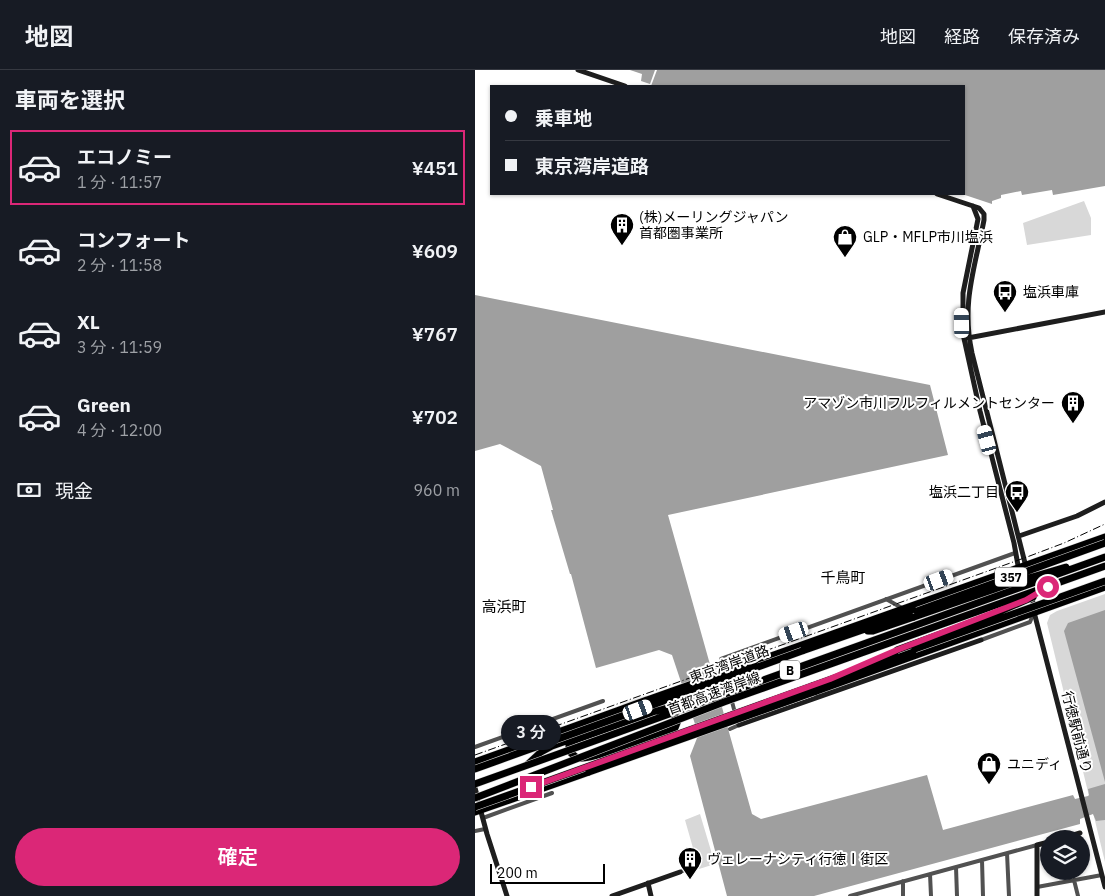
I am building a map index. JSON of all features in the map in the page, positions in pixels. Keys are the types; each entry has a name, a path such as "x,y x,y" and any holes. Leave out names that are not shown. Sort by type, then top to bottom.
{"highway":[{"name":"東京湾岸道路","path":"475,769 745,672 801,648 903,609 1105,537"},
{"name":"357","path":"915,614 1105,543"},
{"path":"915,614 1105,556"},
{"name":"首都高速湾岸線","path":"475,784 1105,556"},
{"name":"首都高速湾岸線","path":"475,798 724,702 1105,566"},
{"path":"830,679 1105,581"},
{"path":"478,812 736,712 813,689 830,679 897,650 1039,594 1048,587"},
{"path":"478,812 813,689 1105,588"},
{"name":"東京湾岸道路","path":"475,762 647,700 801,648 862,630 873,631 915,614"},
{"path":"647,700 745,672"},
{"path":"528,764 541,752 552,746 667,705 670,706 677,721 676,726 669,731 605,753 580,759 571,754 569,746 570,743 578,739 709,695 728,692"},
{"path":"652,749 725,719 736,712"}],"street":[{"path":"578,70 622,85"},
{"path":"940,195 973,206 984,214 963,293 962,323 972,365 986,409 998,468"},
{"path":"967,338 1105,312"},
{"path":"730,728 1031,622 1034,603 1026,565 1019,536 1008,506 980,411 977,382"},
{"path":"980,411 986,409"},
{"path":"1019,536 1077,516 1105,502"},
{"path":"1008,506 1015,553 1027,605 1034,612"},
{"path":"739,725 721,659 1015,553"},
{"path":"886,599 903,609"},
{"name":"行徳駅前通り","path":"1034,612 1105,887"},
{"path":"475,747 603,701"},
{"path":"475,788 478,812 507,896"},
{"path":"478,812 552,792"},
{"path":"475,831 485,829"},
{"path":"850,896 1040,844"},
{"path":"1037,845 1037,896"},
{"path":"1007,853 1009,896"},
{"path":"982,860 983,896"},
{"path":"612,896 697,865"},
{"path":"956,867 957,896"},
{"path":"930,874 931,896"},
{"path":"1090,877 1102,875"},
{"path":"1037,887 1074,880 1078,896"},
{"path":"903,881 903,896"},
{"path":"648,883 651,896"},
{"path":"877,889 877,896"}],"shaded area":[{"path":"630,70 655,70 650,84 641,81 642,74"},
{"path":"657,70 1105,70 1105,186 1053,195 1052,190 1022,195 1021,191 1001,195 1001,198 992,201 992,204 965,195 965,85 651,85"},
{"path":"1084,201 1091,218 1091,235 1027,245 1023,223"},
{"path":"475,295 930,385 948,455 668,515 752,814 761,819 927,775 943,830 1073,795 1075,799 1088,796 1088,789 1105,784 1105,820 1096,821 1093,814 1080,819 1080,824 1058,830 1040,830 1040,835 814,896 727,896 690,756 699,733 672,655 659,650 596,668 571,574 551,510 553,510 541,466 500,444 475,451"},
{"path":"1105,594 1105,862 1047,623 1050,615 1057,611"},
{"path":"1105,610 1105,782 1064,631 1068,623"},
{"path":"700,814 715,864 699,869 685,820"}],"railway":[{"path":"475,755 1027,557 1064,543 1105,524"}],"place":[{"name":"(株)メーリングジャパン 首都圏事業所","path":"622,246"},
{"name":"GLP・MFLP市川塩浜","path":"845,258"},
{"name":"塩浜車庫","path":"1005,313"},
{"name":"アマゾン市川フルフィルメントセンター","path":"1073,424"},
{"name":"塩浜二丁目","path":"1017,513"},
{"name":"ユニディ","path":"989,785"},
{"name":"ヴェレーナシティ行徳Ⅰ街区","path":"690,880"}],"district":[{"name":"千鳥町","path":"843,577"},
{"name":"高浜町","path":"504,606"}],"route":[{"path":"531,787 830,679 897,650 987,617 1039,594 1048,587"}]}
